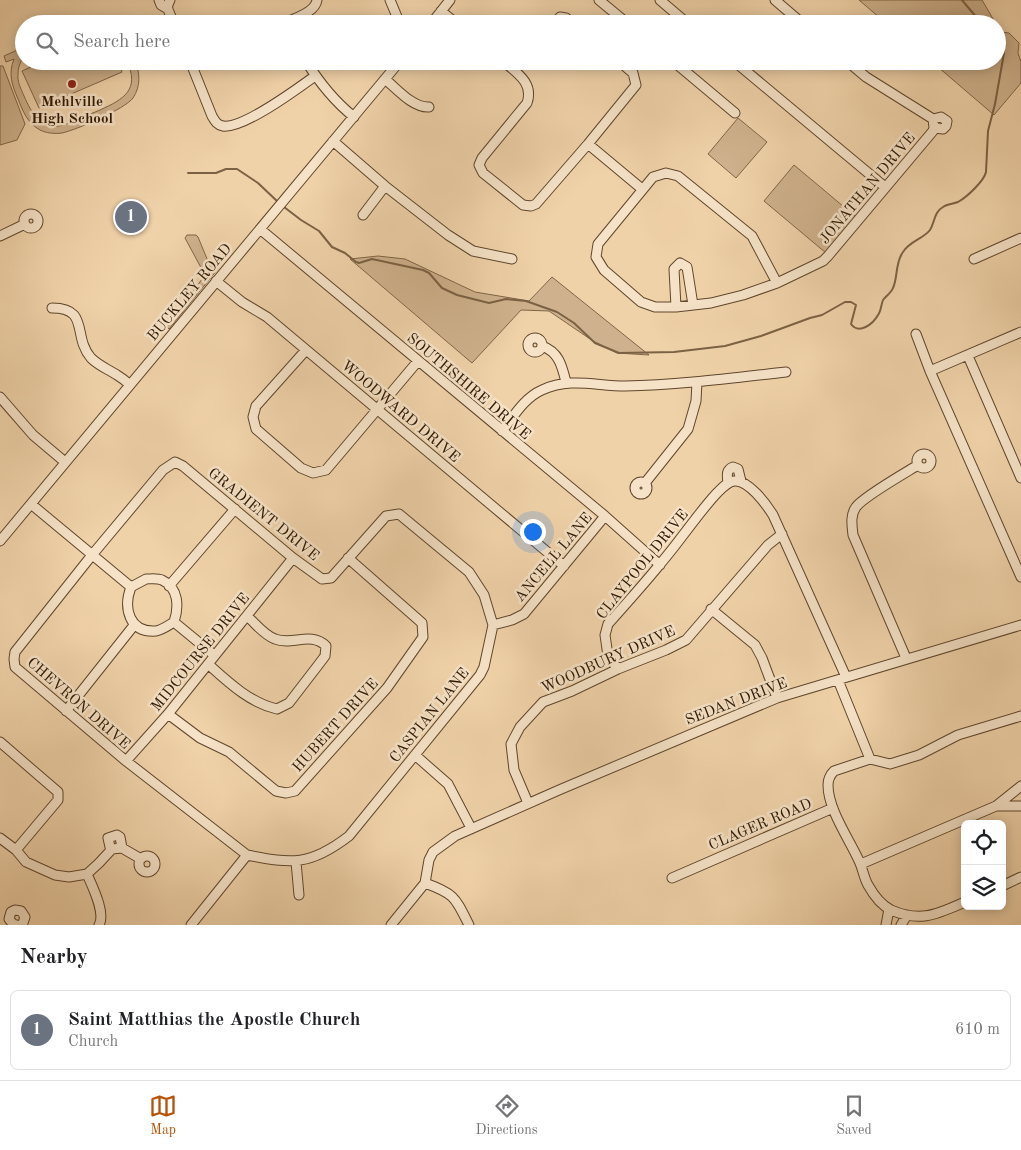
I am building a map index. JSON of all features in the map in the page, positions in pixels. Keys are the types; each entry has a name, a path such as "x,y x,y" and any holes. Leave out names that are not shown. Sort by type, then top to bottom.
{"street":[{"path":"302,15 312,10 317,0"},
{"path":"390,0 396,15"},
{"path":"438,15 450,0"},
{"path":"599,0 617,15"},
{"path":"660,0 678,15"},
{"path":"775,0 792,15"},
{"path":"166,3 171,15"},
{"path":"441,11 446,15"},
{"path":"194,70 216,124 224,126 232,125 259,113 315,76"},
{"path":"311,70 334,99 354,117"},
{"name":"BUCKLEY ROAD","path":"0,541 392,70"},
{"path":"514,70 527,84 530,91 529,98 527,103 482,158 479,165 483,173 523,205 531,206 536,204 636,85 633,73 630,70"},
{"path":"684,70 736,113"},
{"path":"745,70 885,187"},
{"name":"JONATHAN DRIVE","path":"642,189 598,244 596,257 604,270 641,302 654,307 676,307 711,303 777,283 823,261 885,187 933,123 858,70"},
{"path":"385,79 414,104 430,107"},
{"path":"333,141 385,186 448,235 473,250 512,259"},
{"path":"588,144 642,189 653,177 666,173 678,176 752,236 777,283"},
{"path":"363,215 385,186"},
{"path":"0,236 25,224"},
{"name":"SOUTHSHIRE DRIVE","path":"260,229 605,516 660,565"},
{"path":"974,259 1021,238"},
{"path":"676,307 674,269 680,264 687,267 693,305"},
{"name":"WOODWARD DRIVE","path":"216,281 242,302 267,317 564,566"},
{"path":"52,308 62,308 73,312 78,321 83,344 91,357 103,368 117,374 130,385"},
{"path":"930,371 1021,332"},
{"path":"916,334 930,371 1021,576"},
{"path":"542,346 554,353 562,366 566,382"},
{"path":"306,350 256,406 253,417 256,429 300,468 313,474 326,470 418,361"},
{"path":"968,356 1021,478"},
{"path":"502,431 527,400 540,391 566,382 624,386 697,382 786,372"},
{"path":"645,483 688,429 696,401 697,382"},
{"path":"0,397 33,435 65,462"},
{"name":"GRADIENT DRIVE","path":"175,462 183,466 322,580 331,578 386,516 399,514"},
{"name":"CHEVRON DRIVE","path":"175,462 163,470 92,555 15,652 14,660 16,667 66,711 126,761 246,855"},
{"path":"906,658 853,534 851,521 856,508 868,497 918,465"},
{"name":"CLAYPOOL DRIVE","path":"618,669 608,656 606,629 660,565 715,495 728,483 727,473 730,469 738,468 741,482 765,503 782,534 842,678 870,759"},
{"path":"728,483 734,481 741,482"},
{"path":"31,504 131,587"},
{"path":"170,586 235,509"},
{"name":"CASPIAN LANE","path":"296,862 321,855 349,836 480,675 484,667 493,625 484,596 469,572 399,514"},
{"name":"ANCELL LANE","path":"493,625 512,620 524,614 605,516"},
{"name":"WOODBURY DRIVE","path":"528,803 514,770 511,744 516,732 543,702 686,640 768,545 782,534"},
{"name":"MIDCOURSE DRIVE","path":"126,761 168,714 294,558"},
{"name":"HUBERT DRIVE","path":"168,714 200,738 229,752 276,791 295,792 387,688 423,637 422,623 348,558"},
{"path":"146,579 160,580 170,586 178,605 174,622 158,631 144,630 135,624 128,616 126,605 131,587 146,579"},
{"path":"712,609 755,645 778,698"},
{"path":"208,664 232,685 266,706 277,709 289,703 325,656 326,646 320,640 282,641 275,639 268,636 247,616"},
{"path":"174,622 214,655"},
{"path":"66,711 135,624"},
{"name":"SEDAN DRIVE","path":"426,883 428,860 433,852 446,840 528,803 778,698 1021,625"},
{"name":"CLAGER ROAD","path":"672,878 833,808 828,784 830,776 834,771 870,759 890,764 919,755 958,735 1021,716"},
{"path":"0,742 58,792 58,800 16,850"},
{"path":"415,755 448,784 471,828"},
{"path":"860,864 996,806 1021,786"},
{"path":"996,806 1021,806"},
{"path":"833,808 868,884 881,903 889,909 921,917 934,916 961,904"},
{"path":"112,849 108,838 117,835 120,837 122,848"},
{"path":"0,838 16,850 26,862 55,875 69,877 87,874 112,849 122,848 141,859"},
{"path":"191,925 246,855 296,862 300,895"},
{"path":"87,874 101,910 99,925"},
{"path":"1006,884 1021,878"},
{"path":"391,925 426,883 443,889 456,899 468,925"},
{"path":"886,925 889,909"},
{"path":"901,925 908,915"}],"shaded area":[{"path":"859,0 982,0 991,15 876,15"},
{"path":"1006,33 1009,33 1019,43 1021,83 994,115 942,70 1006,70"},
{"path":"15,51 15,70 18,70 19,83 30,109 38,120 49,126 64,125 116,102 123,97 130,86 132,79 131,70 138,70 139,80 133,98 120,108 78,128 62,133 50,133 42,131 32,124 24,112 14,89 12,79 11,70 14,59 6,62 4,56"},
{"path":"0,66 3,66 25,124 17,140 0,145"},
{"path":"121,70 122,72 39,108 22,71"},
{"path":"738,118 767,142 736,178 708,154"},
{"path":"794,165 856,217 826,253 764,201"},
{"path":"187,235 196,235 198,237 210,266 216,267 217,270 169,329 167,327 205,275 185,238"},
{"path":"378,256 405,259 475,292 529,301 552,277 649,355 617,353 593,341 549,311 521,310 472,363 350,259"}],"waterway":[{"path":"962,0 974,15"},
{"path":"284,207 319,231 332,247 345,253 356,262 359,263 372,259 423,270 429,273 442,288 457,295 489,303 506,299 526,301 557,312 574,323 595,343 619,353 674,352 725,346 822,315 845,302 851,302 856,305 851,324 854,327 862,328 869,325 880,312 883,300 895,284 900,256 906,248 930,230 940,209 962,200 985,176 988,131 1001,70"},
{"path":"188,173 216,173 226,169 237,169 258,183 278,202"}],"place":[{"name":"Mehlville High School","path":"72,84"},
{"name":"Saint Matthias the Apostle Church","path":"131,217"}]}
